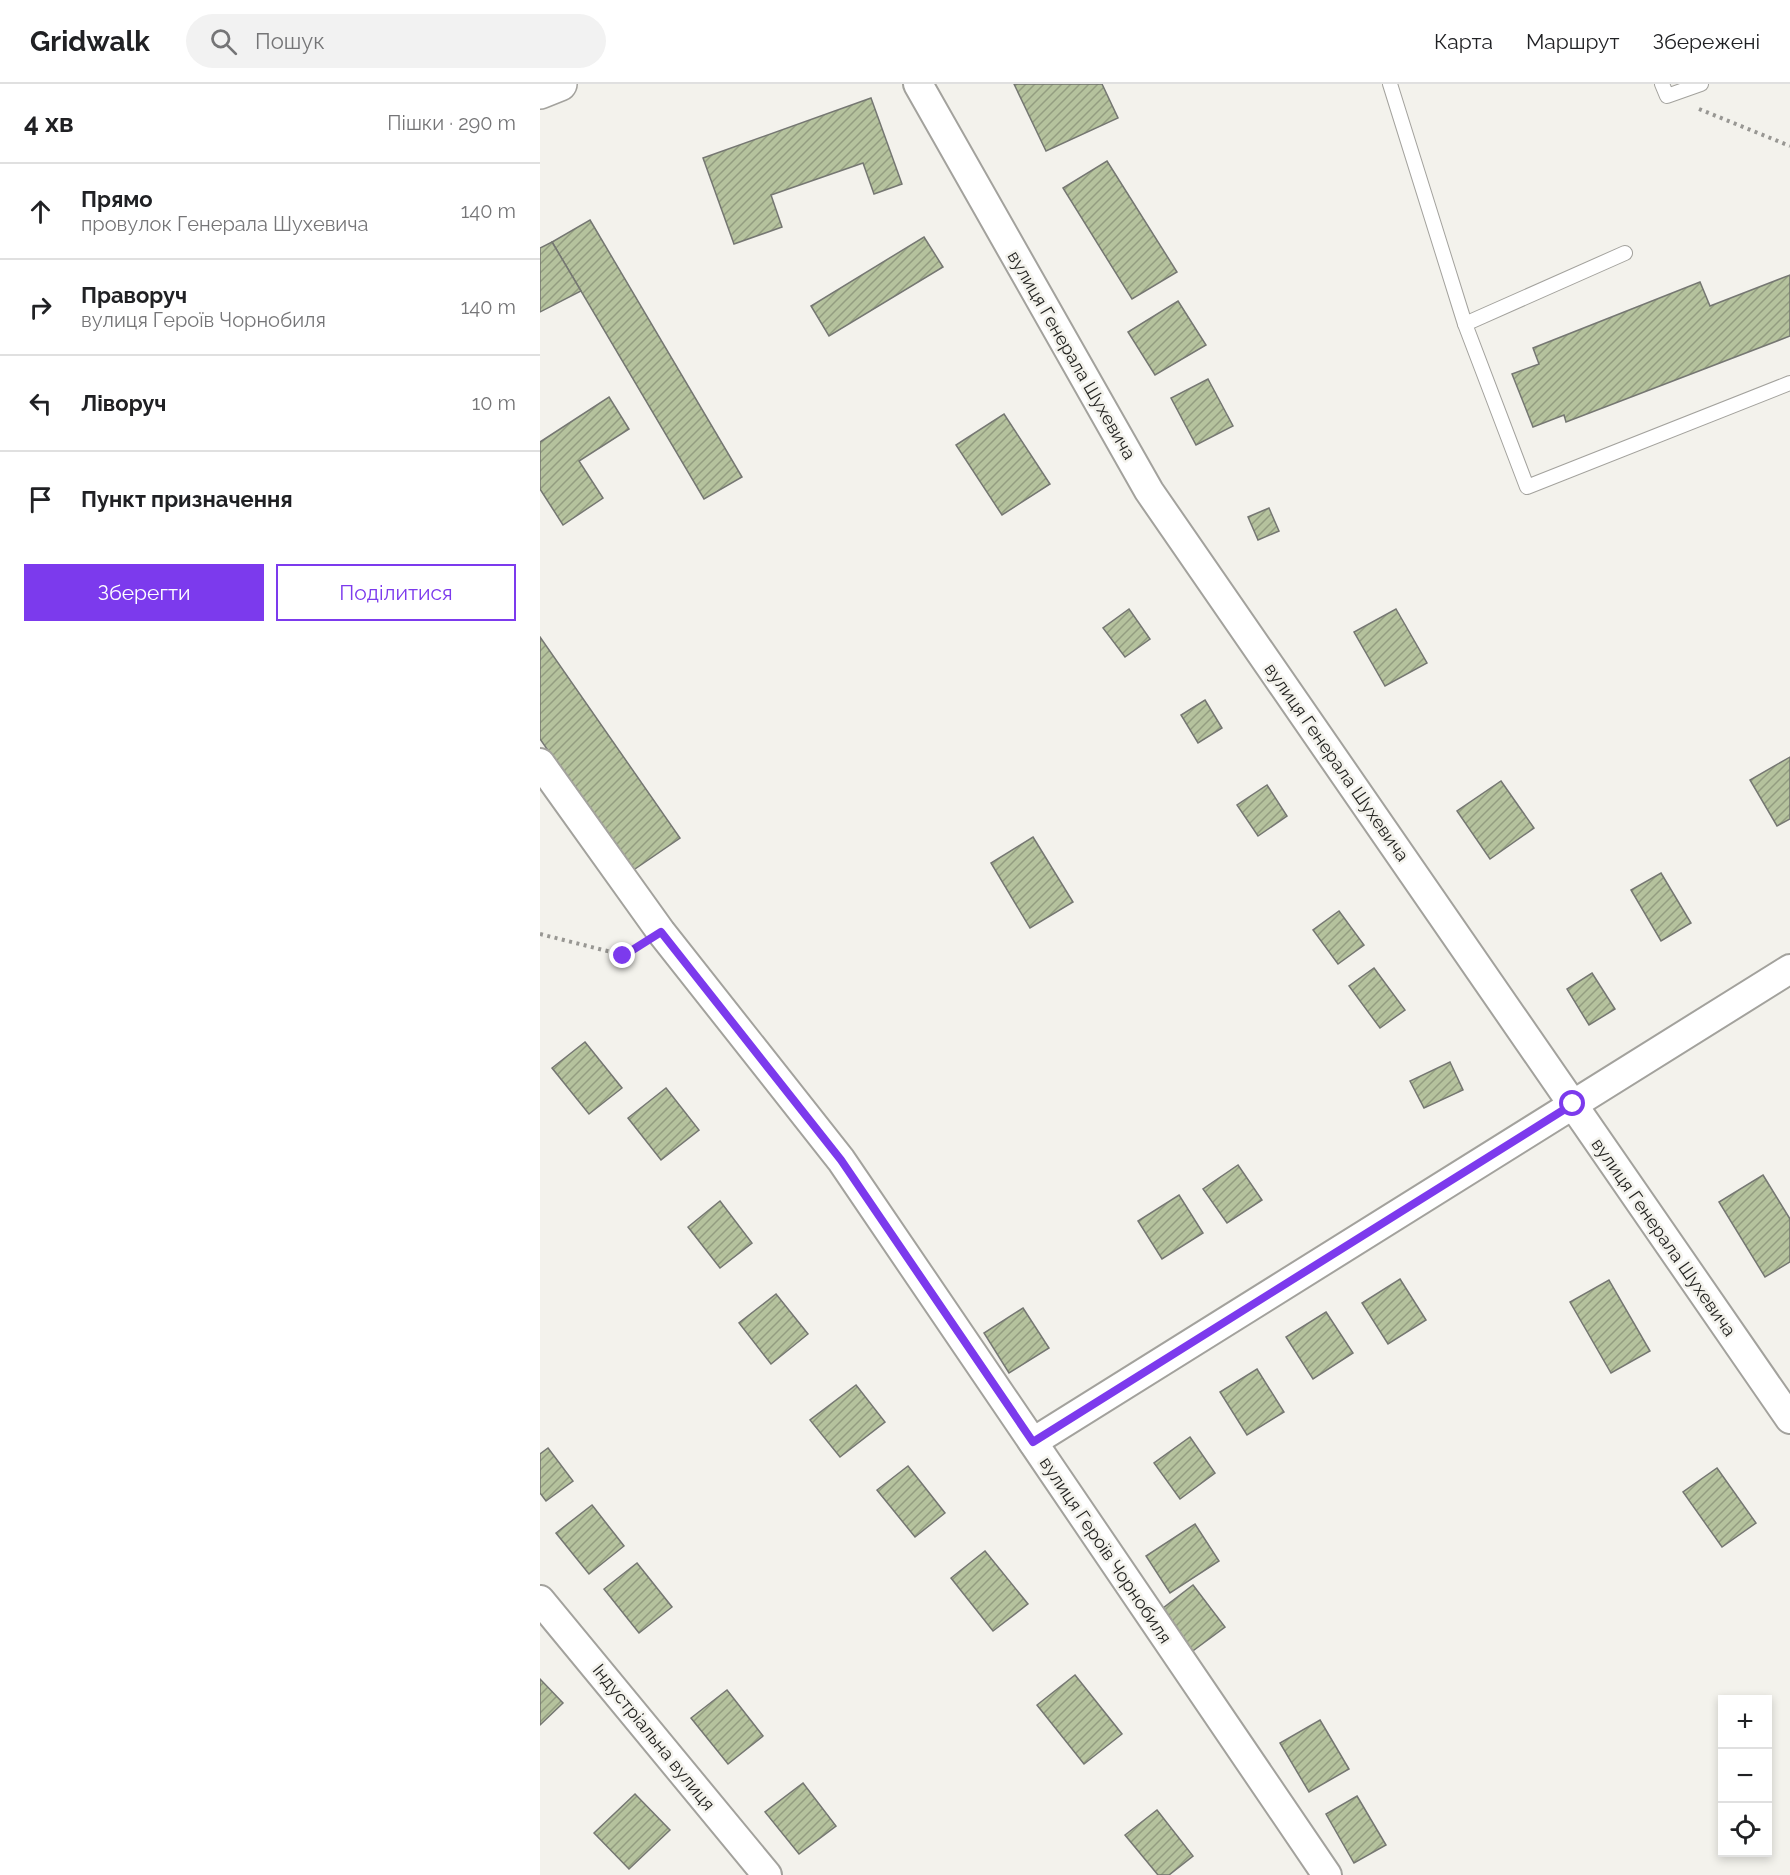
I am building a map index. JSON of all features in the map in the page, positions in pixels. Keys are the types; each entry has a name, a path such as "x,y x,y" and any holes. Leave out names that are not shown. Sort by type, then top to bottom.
{"main road":[{"path":"540,92 560,84"}],"street":[{"name":"вулиця Генерала Шухевича","path":"918,84 1149,491 1790,1419"},
{"name":"вулиця Героїв Чорнобиля","path":"540,763 661,932 841,1160 1327,1875"},
{"path":"1033,1442 1790,969"},
{"name":"Індустріальна вулиця","path":"540,1600 766,1875"}],"lane":[{"path":"1390,84 1465,324 1527,487 1790,383"},
{"path":"1664,90 1701,84"},
{"path":"1465,324 1625,253"}],"path":[{"path":"1664,90 1790,146"},
{"path":"540,934 623,956 661,932"}],"building":[{"path":"1014,84 1102,84 1118,118 1046,151"},
{"path":"871,98 902,184 874,194 863,163 771,195 782,227 734,244 703,158"},
{"path":"1107,161 1177,272 1132,299 1063,188"},
{"path":"590,220 742,477 704,499 552,242"},
{"path":"924,237 943,267 829,336 811,306"},
{"path":"552,242 581,291 540,312 540,248"},
{"path":"1790,275 1790,336 1566,422 1564,415 1533,427 1512,374 1539,364 1533,348 1700,282 1710,306"},
{"path":"1178,301 1206,345 1155,375 1128,332"},
{"path":"1208,379 1233,426 1196,445 1171,398"},
{"path":"609,397 629,429 579,461 603,498 563,525 540,489 540,442"},
{"path":"1004,414 1050,484 1002,515 956,445"},
{"path":"1269,508 1279,531 1258,540 1248,517"},
{"path":"1129,609 1150,639 1125,657 1103,628"},
{"path":"1396,609 1427,663 1385,686 1354,632"},
{"path":"540,637 680,838 632,871 540,739"},
{"path":"1205,700 1222,728 1198,743 1181,715"},
{"path":"1790,757 1790,819 1777,826 1750,780"},
{"path":"1501,781 1534,828 1490,859 1457,811"},
{"path":"1267,785 1287,816 1258,836 1237,805"},
{"path":"1033,837 1073,902 1030,928 991,863"},
{"path":"1661,873 1691,923 1661,941 1631,890"},
{"path":"1339,911 1364,945 1338,964 1313,930"},
{"path":"1374,968 1405,1010 1380,1028 1349,986"},
{"path":"1592,973 1615,1009 1589,1025 1567,989"},
{"path":"585,1042 622,1088 589,1114 552,1068"},
{"path":"1450,1062 1463,1090 1424,1108 1410,1081"},
{"path":"666,1088 699,1130 661,1160 628,1118"},
{"path":"1238,1165 1262,1200 1227,1223 1203,1189"},
{"path":"1763,1175 1790,1219 1790,1262 1765,1277 1719,1202"},
{"path":"1179,1195 1203,1233 1162,1259 1138,1221"},
{"path":"720,1201 752,1243 720,1268 688,1227"},
{"path":"1400,1279 1426,1320 1388,1344 1362,1303"},
{"path":"1609,1280 1650,1351 1611,1373 1570,1302"},
{"path":"776,1294 808,1334 771,1364 739,1323"},
{"path":"1023,1308 1049,1348 1009,1373 984,1333"},
{"path":"1326,1312 1353,1353 1313,1379 1286,1337"},
{"path":"1257,1369 1284,1412 1247,1435 1220,1392"},
{"path":"856,1385 885,1422 840,1457 810,1420"},
{"path":"1190,1437 1215,1473 1180,1499 1154,1463"},
{"path":"548,1448 573,1481 546,1501 540,1493 540,1454"},
{"path":"908,1466 945,1513 915,1537 877,1490"},
{"path":"1717,1468 1756,1523 1722,1547 1683,1492"},
{"path":"592,1505 624,1546 589,1574 556,1533"},
{"path":"1195,1524 1219,1561 1170,1593 1146,1556"},
{"path":"985,1551 1028,1604 993,1631 951,1578"},
{"path":"637,1563 672,1607 639,1633 604,1589"},
{"path":"1193,1585 1225,1627 1190,1653 1158,1612"},
{"path":"1075,1675 1122,1734 1084,1764 1037,1705"},
{"path":"540,1679 563,1703 540,1725"},
{"path":"727,1690 763,1736 728,1764 691,1718"},
{"path":"1320,1720 1349,1769 1309,1792 1280,1743"},
{"path":"803,1783 836,1826 799,1854 765,1812"},
{"path":"635,1794 670,1830 629,1869 594,1833"},
{"path":"1357,1796 1386,1845 1354,1863 1326,1814"},
{"path":"1157,1810 1193,1856 1169,1875 1158,1875 1125,1835"}],"route":[{"path":"623,956 661,932 841,1160 1033,1442 1573,1104"}]}
